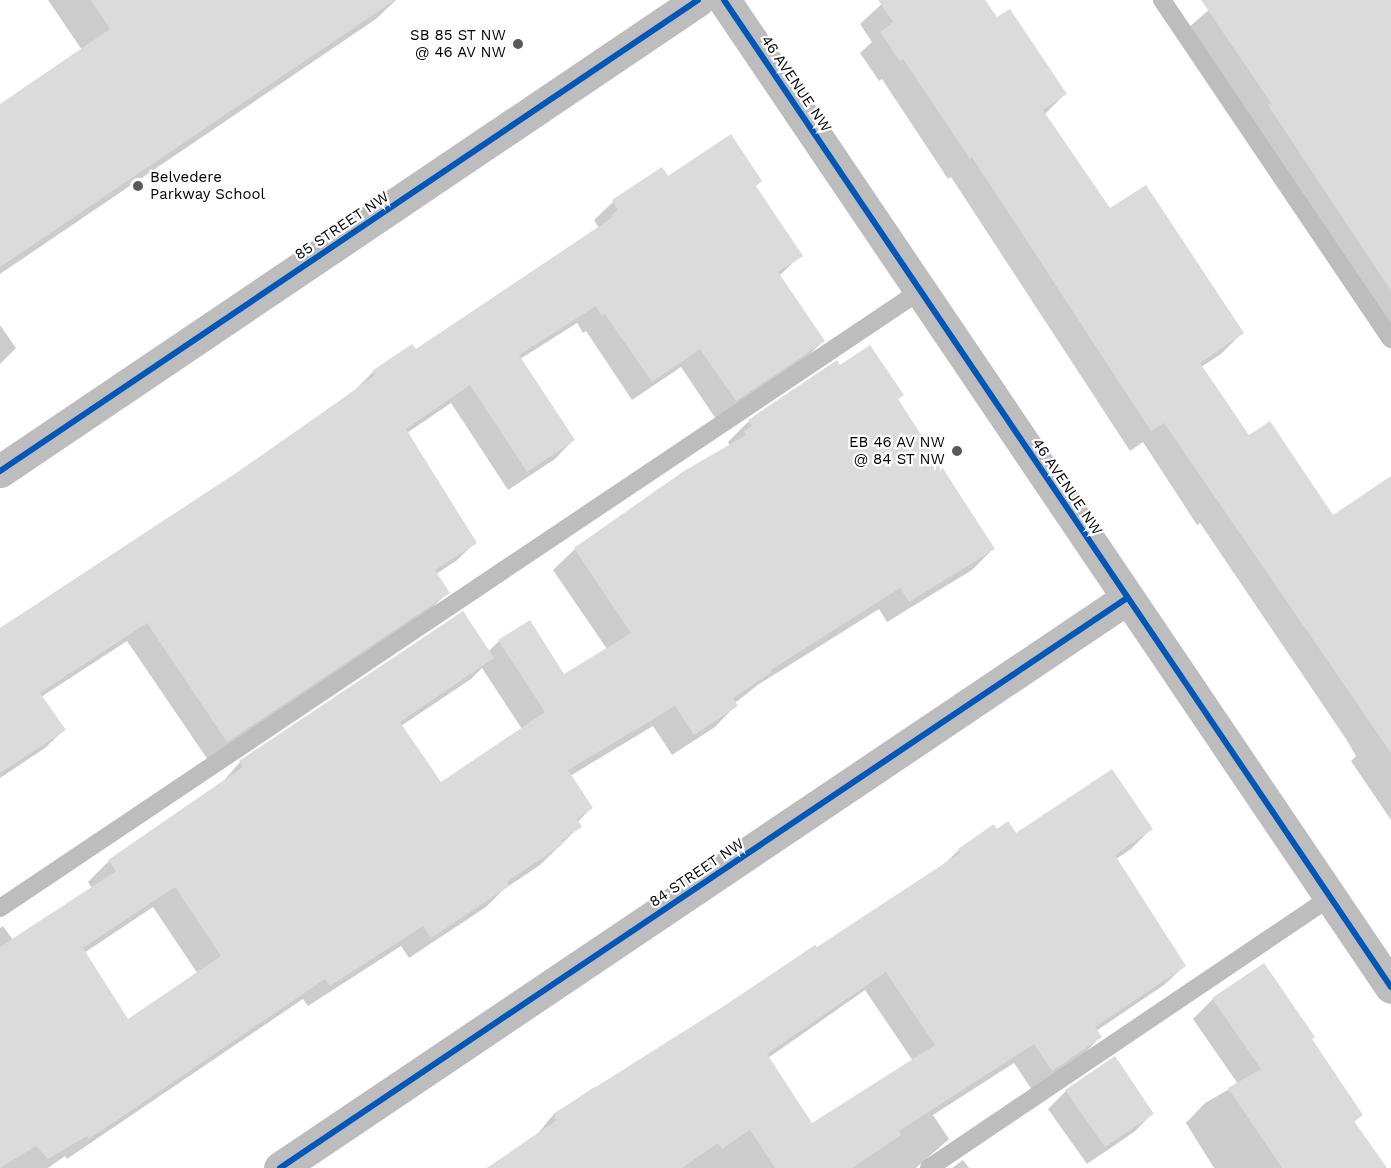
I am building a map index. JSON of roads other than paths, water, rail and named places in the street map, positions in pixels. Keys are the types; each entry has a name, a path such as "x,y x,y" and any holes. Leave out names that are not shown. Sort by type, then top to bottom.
{"street":[{"name":"85 STREET NW","path":"0,471 698,0"},
{"name":"46 AVENUE NW","path":"724,0 1391,987"},
{"name":"84 STREET NW","path":"280,1168 1127,598"}],"lane":[{"path":"1162,0 1391,339"},
{"path":"0,908 920,291"},
{"path":"929,1168 1329,898"}],"place":[{"name":"SB 85 ST NW @ 46 AV NW","path":"518,44"},
{"name":"Belvedere Parkway School","path":"138,186"},
{"name":"EB 46 AV NW @ 84 ST NW","path":"957,451"}]}
